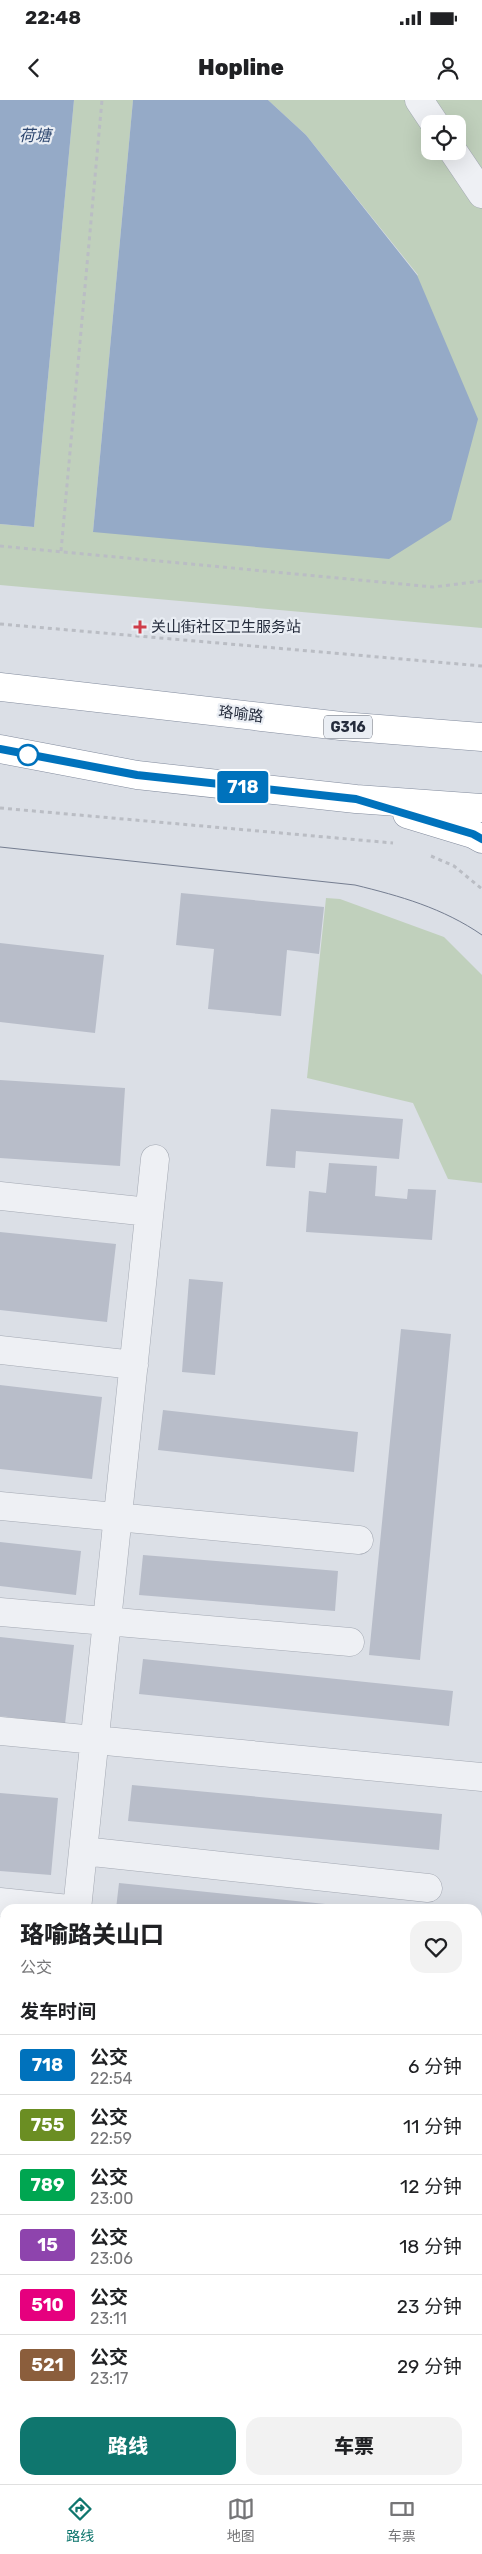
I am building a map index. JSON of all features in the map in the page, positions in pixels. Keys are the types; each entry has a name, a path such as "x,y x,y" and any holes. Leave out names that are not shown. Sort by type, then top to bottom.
{"highway":[{"name":"珞喻路","path":"0,687 341,726 482,737"},
{"path":"0,750 137,775 356,799 482,808"},
{"path":"356,799 473,834 482,839"}],"street":[{"path":"419,100 429,115"},
{"path":"459,160 482,194"},
{"path":"78,1904 155,1159"},
{"path":"0,1196 149,1212"},
{"path":"0,1350 134,1365"},
{"path":"0,1506 359,1540"},
{"path":"0,1612 350,1642"},
{"path":"0,1731 482,1777"},
{"path":"84,1851 428,1888"},
{"path":"0,1902 20,1904"}],"path":[{"path":"61,552 102,100"},
{"path":"0,546 433,587 482,582"},
{"path":"0,624 482,666"},
{"path":"0,808 394,843"},
{"path":"427,854 454,866 482,889"}],"green space":[{"path":"74,100 133,100 93,532 418,275 306,135 268,100 482,100 482,628 0,585 0,524 34,527"},
{"path":"326,898 340,899 444,937 482,975 482,1183 448,1179 413,1103 307,1078"}],"water":[{"name":"荷塘","path":"0,100 74,100 34,527 0,524"},
{"path":"133,100 268,100 306,135 417,275 478,419 451,520 389,559 93,532"}],"building":[{"path":"181,893 324,907 319,954 287,950 281,1016 208,1009 214,949 176,945"},
{"path":"0,943 104,955 95,1033 0,1022"},
{"path":"0,1080 125,1088 120,1166 0,1158"},
{"path":"271,1109 403,1119 399,1159 296,1151 295,1168 266,1166"},
{"path":"329,1163 377,1166 375,1196 407,1199 408,1189 436,1190 432,1240 306,1232 309,1191 326,1193"},
{"path":"0,1232 116,1244 107,1322 0,1310"},
{"path":"189,1279 223,1282 215,1375 182,1372"},
{"path":"401,1329 451,1334 420,1660 369,1655"},
{"path":"0,1385 102,1397 92,1479 0,1469"},
{"path":"163,1410 358,1432 354,1472 158,1450"},
{"path":"0,1542 81,1551 76,1595 0,1586"},
{"path":"143,1555 338,1571 335,1611 139,1595"},
{"path":"0,1637 74,1645 65,1724 0,1716"},
{"path":"143,1659 453,1691 449,1726 139,1694"},
{"path":"132,1785 442,1814 439,1850 128,1821"},
{"path":"0,1793 58,1798 51,1875 0,1871"},
{"path":"119,1883 326,1904 117,1904"}],"tram line":[{"path":"0,847 355,885 437,910 482,935"}],"bus line":[{"name":"718","path":"0,749 137,775 356,799 473,834 482,839"}],"place":[{"name":"关山街社区卫生服务站","path":"140,627"}]}
